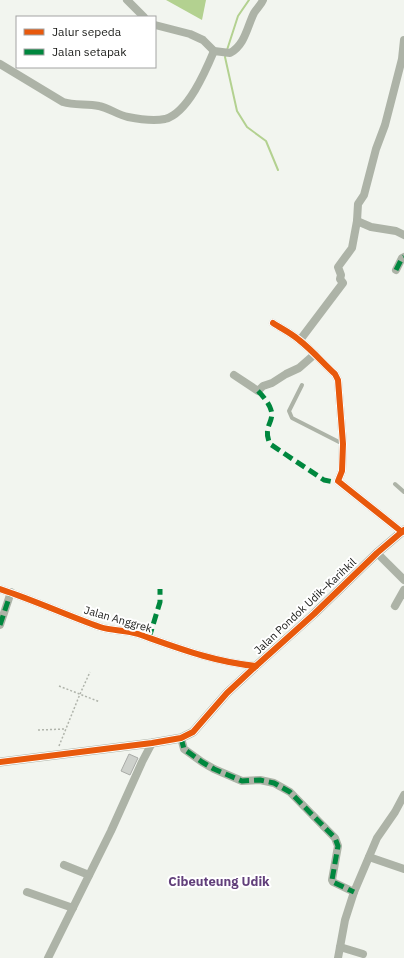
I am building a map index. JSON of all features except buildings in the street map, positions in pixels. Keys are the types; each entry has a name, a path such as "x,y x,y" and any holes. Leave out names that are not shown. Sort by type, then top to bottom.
{"street":[{"path":"127,0 143,16"},
{"path":"156,25 190,34 203,40 215,51 230,53 237,48 244,38 254,14 263,0"},
{"path":"300,340 343,283 340,279 341,275 338,267 352,248 357,221 358,204 364,195 376,149 386,125 402,59 404,40"},
{"path":"0,64 63,102 73,105 99,106 129,117 165,119 182,107 204,75 215,51"},
{"path":"357,221 372,227 396,230 404,235"},
{"path":"396,270 404,257"},
{"path":"274,323 284,330 289,331 300,340 335,374 338,380 343,444 342,471 338,481 403,531"},
{"path":"234,375 258,391 263,386 272,383 299,368 315,354"},
{"name":"Jalan Pondok Udik–Karihkil","path":"0,762 152,743 181,738 193,732 227,693 314,614 377,553 403,531"},
{"path":"377,553 404,580"},
{"name":"Jalan Anggrek","path":"0,589 11,592 56,611 109,629 132,632 220,661 256,666"},
{"path":"395,606 404,590"},
{"path":"0,625 11,592"},
{"path":"181,738 184,749 214,769 242,781 260,780 274,783 290,792 336,838 338,846 332,880 333,882 354,892"},
{"path":"48,958 111,831 152,743"},
{"path":"338,958 345,920 354,892 377,838 395,812 404,795"},
{"path":"369,856 404,869"},
{"path":"64,865 89,875"},
{"path":"28,892 73,908"},
{"path":"340,947 363,954"}],"lane":[{"path":"302,385 289,411 292,418 343,444"},
{"path":"395,484 404,492"}],"path":[{"path":"56,756 65,729 90,672"},
{"path":"59,686 100,702"},
{"path":"38,730 65,729"}],"shaded area":[{"path":"166,0 206,0 202,20"}],"waterway":[{"path":"227,50 238,16 249,0"},
{"path":"226,54 225,57 237,111 247,127 266,141 278,170"}],"marked path":[{"path":"396,270 404,257"},
{"path":"258,391 264,397 272,414 267,433 270,444 324,480 334,482 338,481"},
{"path":"149,638 160,602 160,589"},
{"path":"0,625 11,592"},
{"path":"181,738 184,749 214,769 242,781 260,780 274,783 290,792 335,838 338,846 332,880 333,882 354,892"}],"cycle path":[{"path":"273,323 293,335 304,344 335,374 338,380 343,444 342,471 338,481 402,532"},
{"path":"0,762 152,743 181,738 193,732 227,693 314,614 377,553 404,530"},
{"path":"0,589 100,627 133,633 211,658 256,666"}],"district":[{"name":"Cibeuteung Udik","path":"219,881"}]}
